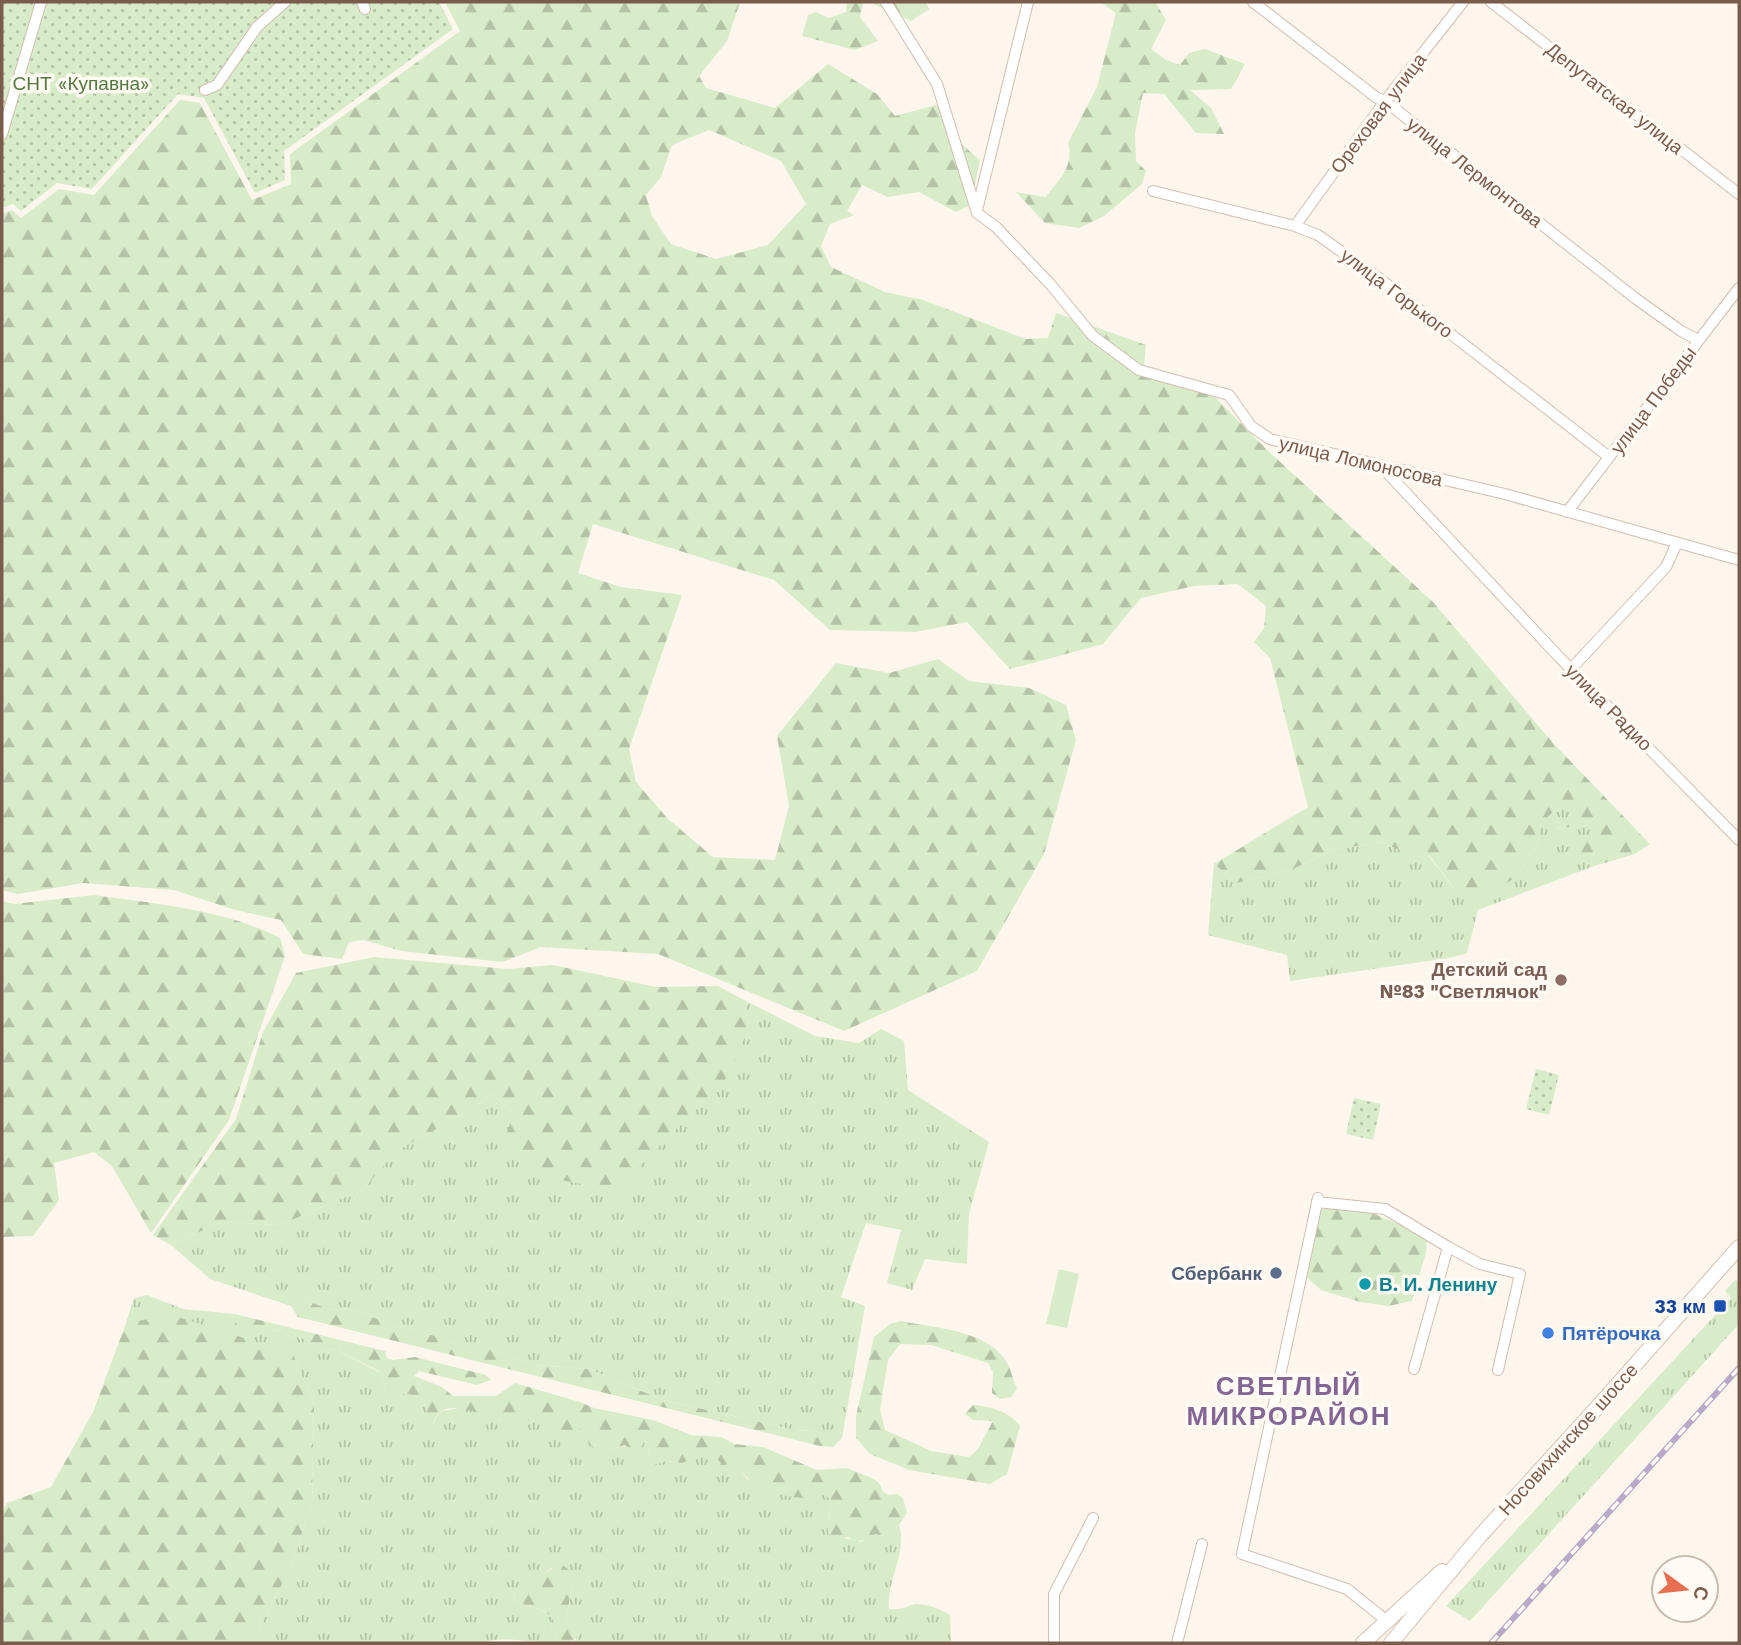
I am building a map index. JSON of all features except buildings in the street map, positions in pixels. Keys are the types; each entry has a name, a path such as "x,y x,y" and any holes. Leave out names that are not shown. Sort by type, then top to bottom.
{"main road":[{"name":"Носовихинское шоссе","path":"1387,1621 1396,1638 1480,1536 1739,1247"},
{"name":"Носовихинское шоссе","path":"1363,1643 1480,1536"}],"street":[{"path":"2,134 41,2"},
{"path":"205,90 217,85 257,27 285,2"},
{"path":"886,2 937,84 977,213"},
{"path":"977,213 1028,2"},
{"name":"улица Лермонтова","path":"1253,2 1377,98 1385,101 1635,298 1698,340"},
{"name":"Ореховая улица","path":"1295,226 1385,101 1463,2"},
{"name":"Депутатская улица","path":"1491,2 1739,194"},
{"name":"улица Горького","path":"1153,191 1295,226 1318,235 1609,457"},
{"name":"улица Ломоносова","path":"977,213 996,227 1051,285 1093,336 1139,370 1229,395 1251,426 1269,439 1505,494 1739,560"},
{"name":"улица Победы","path":"1567,512 1739,288"},
{"name":"улица Радио","path":"1380,465 1572,669 1739,839"},
{"path":"1572,669 1666,566 1678,543"},
{"path":"1387,1621 1347,1590 1326,1580 1242,1553 1318,1200 1385,1209 1480,1264 1520,1274 1498,1370"},
{"path":"1414,1369 1448,1247"},
{"path":"1054,1643 1054,1594 1093,1518"},
{"path":"1177,1643 1202,1544"}],"green space":[{"name":"СНТ «Купавна»","path":"2,2 439,2 453,29 284,151 285,180 255,193 204,98 178,94 92,189 57,183 21,211 13,204 2,208"},
{"path":"445,2 740,2 727,41 699,76 706,88 775,108 828,64 877,94 895,116 936,105 948,112 959,141 980,161 970,205 956,212 919,192 888,197 862,185 847,211 854,215 830,224 821,246 831,267 885,292 923,300 1026,339 1048,338 1056,313 1146,345 1144,365 1200,382 1267,450 1433,602 1553,743 1650,844 1635,854 1594,866 1566,853 1573,844 1592,840 1589,825 1554,829 1571,814 1562,804 1542,822 1537,846 1518,875 1476,905 1459,895 1429,855 1415,857 1381,842 1332,850 1291,870 1237,883 1214,864 1308,807 1270,658 1254,642 1264,628 1266,606 1238,584 1194,586 1141,598 1103,644 1010,669 967,622 915,632 830,630 774,580 593,524 578,573 621,587 682,595 629,749 636,782 668,819 713,857 775,860 789,806 777,736 836,663 889,673 938,659 969,681 1029,688 1066,705 1076,740 1044,854 977,971 844,1031 658,954 541,947 502,962 402,951 363,940 349,942 342,959 303,954 281,920 235,910 174,890 83,883 18,894 2,890 2,214 12,210 21,218 59,189 94,195 180,100 200,103 252,200 291,184 290,154 460,31","holes":["709,130 781,161 806,204 768,245 716,259 671,244 652,216 646,195 661,177 672,145"]},
{"path":"847,2 863,2 860,17 878,41 855,50 802,36 808,15 816,12 829,18 846,12"},
{"path":"869,2 926,2 929,9 911,21"},
{"path":"1100,2 1155,2 1166,20 1151,49 1166,60 1180,65 1189,53 1205,49 1245,64 1231,89 1190,90 1211,108 1224,134 1196,133 1164,94 1143,93 1135,133 1136,161 1146,171 1142,184 1104,216 1079,228 1045,223 1016,192 1046,197 1067,166 1068,143 1097,87 1116,13"},
{"path":"1562,804 1571,814 1556,829 1589,825 1592,840 1566,853 1594,866 1478,910 1467,953 1449,958 1290,981 1287,955 1208,935 1214,864 1237,883 1291,870 1332,850 1381,842 1415,857 1428,855 1459,895 1518,875 1537,846 1542,822"},
{"path":"94,895 189,909 236,920 280,938 285,956 229,1120 151,1233 112,1166 94,1152 54,1163 59,1200 33,1236 2,1237 2,901 14,904"},
{"path":"374,957 508,969 553,965 656,987 718,986 746,1001 749,1027 729,1075 616,1191 561,1180 501,1153 513,1114 493,1094 459,1117 397,1150 364,1189 280,1225 221,1222 171,1245 153,1235 236,1119 263,1032 296,973"},
{"path":"746,1001 815,1036 859,1043 881,1029 904,1041 908,1090 989,1142 969,1214 967,1264 925,1259 912,1290 887,1283 901,1230 866,1223 841,1297 865,1306 842,1438 663,1400 588,1369 535,1365 484,1345 461,1345 408,1327 394,1326 356,1310 328,1309 303,1299 291,1306 210,1279 171,1245 221,1222 280,1225 364,1189 397,1150 459,1117 493,1094 513,1114 749,1027"},
{"path":"1536,1069 1559,1075 1549,1115 1526,1109"},
{"path":"1354,1098 1381,1104 1373,1140 1346,1134"},
{"path":"1341,1207 1367,1211 1427,1236 1426,1252 1412,1301 1388,1306 1360,1302 1321,1290 1305,1276 1319,1209"},
{"path":"1059,1269 1079,1274 1067,1328 1046,1324"},
{"path":"1735,1280 1739,1282 1739,1324 1470,1621 1446,1606 1731,1298 1725,1291"},
{"path":"147,1295 183,1309 235,1314 230,1317 268,1332 283,1329 286,1335 302,1338 319,1351 334,1349 381,1373 386,1394 412,1395 423,1400 427,1414 426,1425 431,1430 442,1411 460,1408 501,1421 537,1420 573,1446 582,1426 587,1433 611,1449 644,1441 650,1445 649,1459 682,1463 710,1452 732,1469 739,1469 747,1479 825,1495 831,1499 828,1534 861,1542 875,1534 882,1536 899,1525 901,1546 889,1609 922,1604 950,1615 951,1643 570,1643 577,1639 566,1624 572,1581 551,1568 534,1581 515,1590 514,1600 552,1617 551,1627 556,1636 554,1643 507,1639 482,1643 249,1643 292,1565 312,1502 314,1405 293,1354 126,1323 134,1298"},
{"path":"303,1299 328,1309 356,1310 394,1326 408,1327 461,1345 484,1345 535,1365 588,1369 663,1400 842,1438 833,1447 820,1446 298,1317 291,1306"},
{"path":"235,1314 385,1351 387,1358 393,1360 415,1357 486,1375 491,1380 477,1385 419,1371 414,1376 442,1387 453,1396 496,1396 515,1383 594,1408 653,1420 691,1435 721,1437 734,1444 763,1447 817,1470 847,1468 874,1479 883,1492 889,1495 897,1494 903,1498 907,1513 899,1525 882,1536 875,1534 858,1541 848,1537 834,1540 828,1534 831,1499 823,1495 806,1498 777,1494 756,1485 739,1469 732,1469 720,1477 713,1475 721,1463 710,1452 682,1463 667,1461 653,1465 649,1459 650,1445 645,1441 637,1454 625,1445 611,1449 589,1446 587,1433 582,1427 577,1432 573,1446 567,1449 537,1420 503,1421 458,1408 443,1410 437,1415 431,1431 426,1425 427,1414 423,1400 412,1395 386,1394 381,1373 375,1369 334,1349 319,1351 302,1338 286,1335 282,1329 259,1333 248,1331 229,1318"},
{"path":"172,1315 293,1354 314,1405 312,1502 292,1565 249,1643 2,1643 2,1514 7,1503 51,1487 93,1412 126,1323"},
{"path":"901,1321 970,1335 995,1348 1010,1369 1017,1389 1011,1397 1000,1399 992,1393 993,1372 988,1363 931,1345 900,1344 888,1360 880,1410 885,1430 931,1451 969,1457 978,1449 993,1421 973,1420 965,1414 973,1405 999,1411 1020,1426 1007,1474 990,1484 909,1470 870,1454 856,1438 856,1416 874,1337 890,1324"},
{"path":"562,1565 571,1571 572,1581 566,1624 575,1621 580,1630 570,1642 554,1643 556,1636 551,1627 552,1617 514,1600 515,1590"}],"railway":[{"path":"1491,1643 1739,1368"}],"place":[{"name":"Детский сад №83 \"Светлячок\"","path":"1561,980"},
{"name":"Сбербанк","path":"1276,1273"},
{"name":"В. И. Ленину","path":"1365,1284"},
{"name":"33 км","path":"1720,1306"},
{"name":"Пятёрочка","path":"1548,1333"}],"district":[{"name":"СВЕТЛЫЙ МИКРОРАЙОН","path":"1289,1401"}]}
